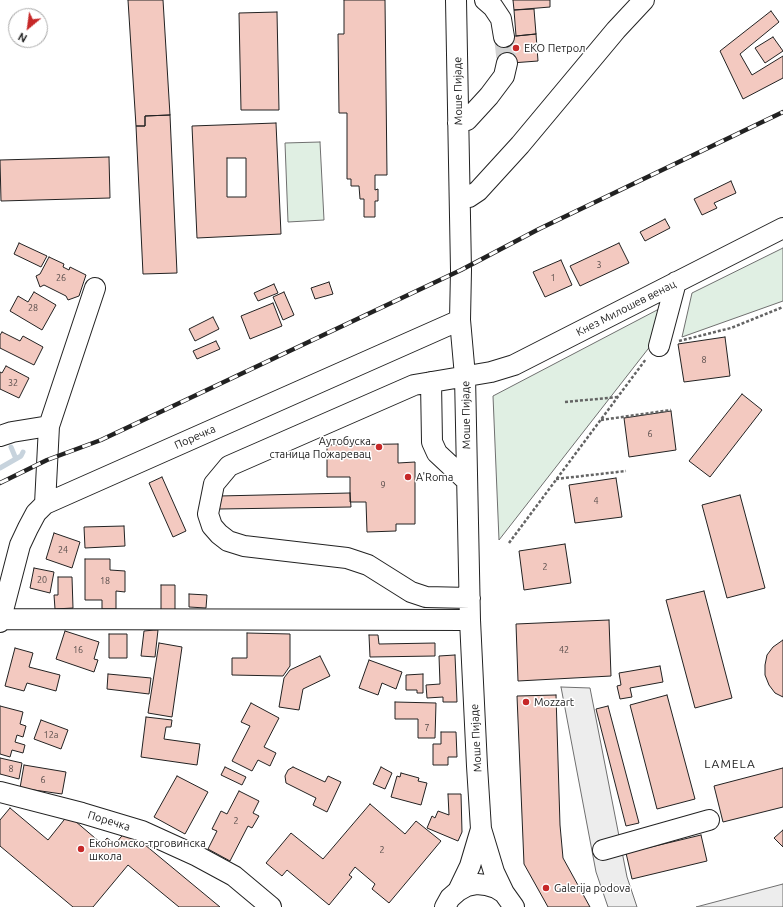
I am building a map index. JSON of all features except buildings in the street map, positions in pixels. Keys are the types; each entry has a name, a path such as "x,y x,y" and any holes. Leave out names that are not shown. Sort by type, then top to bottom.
{"street":[{"name":"Моше Пијаде","path":"456,0 461,270 460,320 465,376 470,620 481,829 494,872 509,900"},
{"path":"485,0 493,7 500,20 504,37"},
{"path":"460,199 478,191 520,145 616,30 644,0"},
{"path":"458,123 467,120 489,96 504,76 507,64"},
{"name":"Кнез Милошев венац","path":"470,598 426,597 411,592 368,566 348,558 244,546 228,541 212,526 208,514 214,484 229,466 414,385 491,372 514,365 783,228"},
{"path":"659,346 676,282"},
{"path":"45,504 49,426 95,288"},
{"name":"Поречка","path":"460,320 45,504 33,518 20,545 0,621 470,620"},
{"path":"431,382 432,442 437,453 467,481"},
{"path":"0,436 12,432 49,426"},
{"name":"Поречка","path":"0,792 82,813 142,831 197,856 234,876 271,907"},
{"path":"603,850 709,820"},
{"name":"Моше Пијаде","path":"458,891 470,866 481,829"},
{"name":"Моше Пијаде","path":"445,907 450,898 458,891 467,886 476,884 496,888 509,900"}],"path":[{"path":"509,543 652,351 659,346 731,328 783,307"},
{"path":"565,402 618,397"},
{"path":"601,420 671,410"},
{"path":"556,479 626,471"}],"green space":[{"path":"320,142 324,220 288,222 285,143"},
{"path":"783,248 783,301 682,337 692,293"},
{"path":"659,309 655,340 499,540 493,396"}],"shaded area":[{"path":"561,687 590,688 627,877 637,907 608,907 596,872"},
{"path":"783,884 783,907 696,907"}],"waterway":[{"path":"11,447 16,459"},
{"path":"0,468 21,456 23,452"}],"tunnel":[{"path":"504,37 507,63"}],"railway":[{"path":"0,483 47,460 101,440 461,270 539,229 783,112"}],"place":[{"name":"ЕКО Петрол","path":"516,48"},
{"name":"Аутобуска станица Пожаревац","path":"379,447"},
{"name":"A'Roma","path":"408,477"},
{"name":"Mozzart","path":"526,702"},
{"name":"Економско-трговинска школа","path":"81,849"},
{"name":"Galerija podova","path":"546,888"}],"district":[{"name":"LAMELA","path":"730,764"}]}
